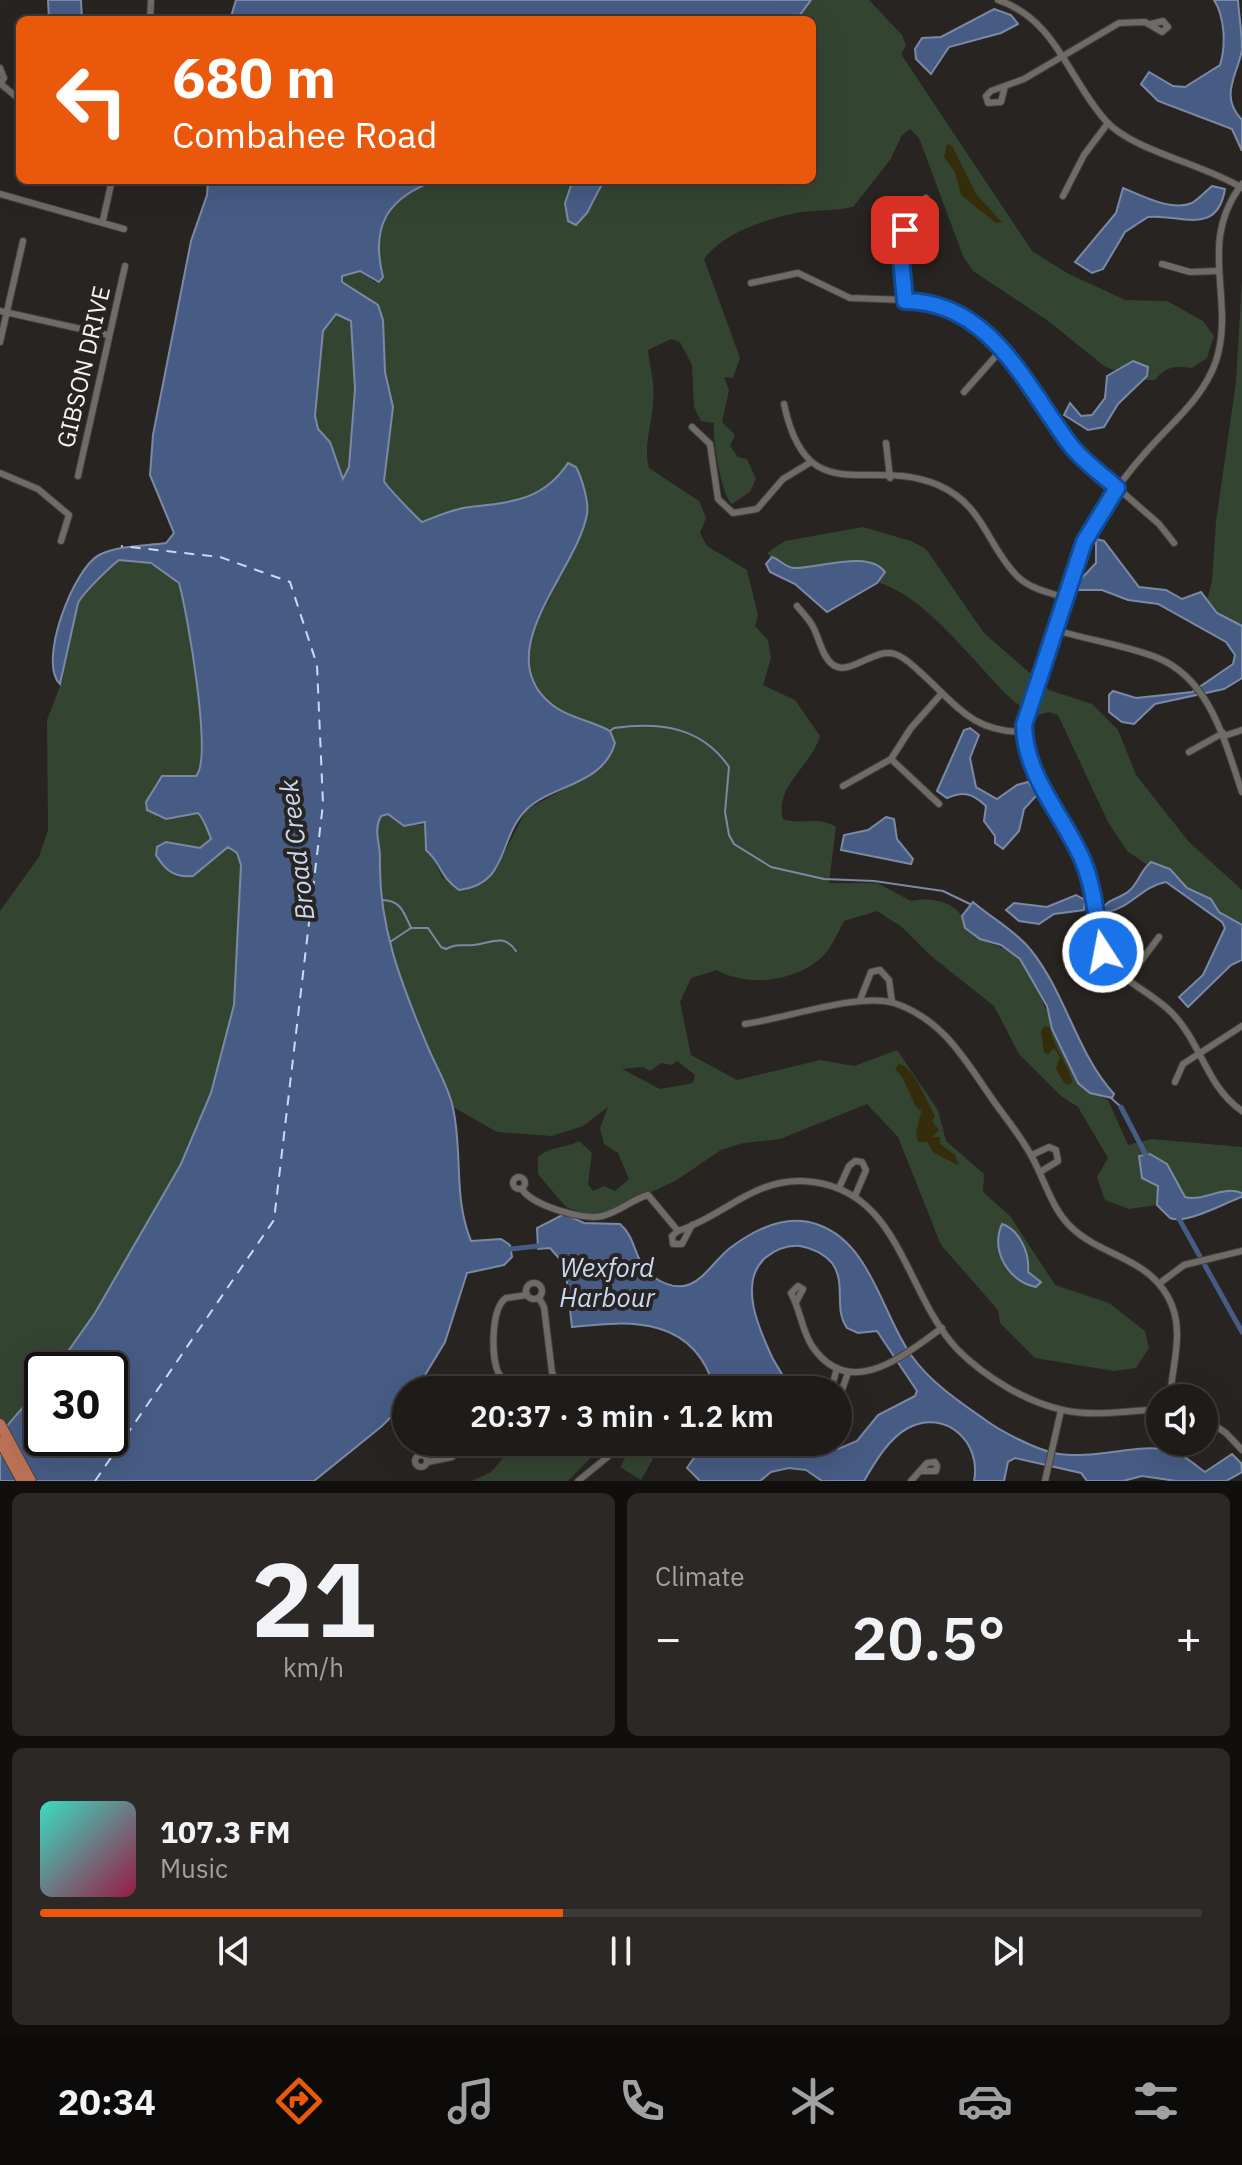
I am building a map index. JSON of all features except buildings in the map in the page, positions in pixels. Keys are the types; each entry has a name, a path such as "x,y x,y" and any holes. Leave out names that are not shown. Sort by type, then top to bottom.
{"highway":[{"path":"0,1424 31,1481"},
{"path":"0,1441 22,1481"}],"street":[{"path":"998,0 1035,20 1064,56 1108,123 1144,145 1191,162 1241,186 1218,235 1222,336 1210,375 1188,408 1145,452 1117,488 1084,542 1027,708 1024,732 1043,788 1083,860 1103,952 1128,978 1174,1015 1199,1052 1217,1090 1242,1111"},
{"path":"1005,86 1119,23 1151,24"},
{"path":"0,68 4,78 1,84"},
{"path":"1063,196 1084,155 1108,123"},
{"path":"103,220 111,184"},
{"path":"0,194 103,220 124,229"},
{"path":"905,301 900,247 905,230 926,198"},
{"path":"0,342 3,312 23,241"},
{"path":"1162,264 1190,272 1218,271"},
{"name":"GIBSON DRIVE","path":"78,476 125,266"},
{"path":"751,283 798,273 850,298 933,301 1003,348 1075,451 1159,524 1174,543"},
{"path":"3,312 108,335"},
{"path":"964,392 1003,348"},
{"path":"784,404 794,440 811,462 832,471 936,484 958,496 977,514 1018,577 1035,588 1067,598"},
{"path":"692,427 708,441 718,499 733,513 757,509 783,479 811,462"},
{"path":"886,443 890,478"},
{"path":"0,473 38,489 69,515 61,541"},
{"path":"797,606 812,624 828,661 835,666 844,668 873,655 892,653 987,728 1024,732"},
{"path":"1056,630 1157,657 1173,666 1199,689 1223,734 1242,792"},
{"path":"843,786 891,759 918,719 942,693"},
{"path":"1189,752 1223,734 1242,730"},
{"path":"891,759 939,804"},
{"path":"1128,978 1159,937"},
{"path":"860,1000 871,972 880,970 889,980 892,1002"},
{"path":"745,1024 860,1000 892,1002 926,1017 959,1048 1032,1155 1051,1199 1070,1227 1097,1247 1127,1257 1160,1283 1170,1299 1178,1327 1172,1384"},
{"path":"1175,1082 1179,1068 1242,1026"},
{"path":"1032,1155 1049,1147 1056,1150 1058,1161 1040,1172"},
{"path":"839,1188 852,1163 859,1161 866,1166 855,1196"},
{"path":"692,1225 682,1244 676,1246 672,1239 678,1231 765,1185 799,1181 839,1188 855,1196 894,1239 942,1328 958,1350 999,1383 1061,1410 1101,1413 1146,1410"},
{"path":"522,1189 531,1200 592,1218 613,1212 648,1195 678,1231"},
{"path":"1160,1283 1191,1263 1242,1251"},
{"path":"527,1295 528,1287 535,1283 542,1290 539,1298 544,1307 554,1376"},
{"path":"500,1376 496,1367 496,1311 506,1298 527,1295 532,1299 539,1298"},
{"path":"796,1302 811,1346 837,1368 848,1373 866,1372 891,1362 942,1328"},
{"path":"835,1376 837,1368"},
{"path":"1045,1481 1061,1410"},
{"path":"1218,1428 1242,1450"},
{"path":"428,1462 453,1456"},
{"path":"578,1481 609,1456"},
{"path":"911,1481 923,1471"}],"green space":[{"path":"811,0 869,0 902,35 906,46 901,54 1032,251 1067,273 1125,300 1167,301 1203,321 1214,336 1207,358 1192,368 1167,370 1155,380 1138,380 1104,366 1047,320 973,271 963,256 919,138 910,129 902,135 890,160 853,207 801,212 762,222 723,241 704,259 740,358 733,378 724,377 729,390 722,422 735,435 730,446 738,457 747,459 756,479 750,492 732,504 724,490 718,465 714,423 701,421 694,407 692,365 680,342 671,339 648,350 653,382 647,443 649,468 699,501 706,518 700,533 707,546 747,570 758,615 755,626 768,640 771,658 763,685 795,700 820,736 788,786 782,807 783,819 829,823 836,827 829,883 877,883 911,901 924,899 952,906 975,937 1005,949 1020,960 1036,987 1067,1061 1091,1090 1108,1100 1128,1145 1151,1139 1242,1147 1242,1198 1177,1221 1157,1205 1129,1209 1105,1200 1097,1177 1108,1158 1078,1107 1061,1096 1019,1054 994,1006 931,956 902,927 877,911 844,921 824,956 797,973 755,980 717,970 691,978 680,1002 691,1055 737,1080 820,1060 854,1066 897,1050 938,1110 946,1141 984,1174 983,1192 1010,1216 1055,1285 1109,1303 1145,1331 1149,1348 1136,1368 1114,1371 1035,1358 1000,1323 998,1310 941,1245 898,1137 867,1104 780,1139 743,1143 721,1150 677,1180 606,1213 588,1215 566,1207 538,1174 538,1157 579,1141 592,1153 588,1184 593,1191 604,1186 615,1191 629,1179 618,1153 604,1144 600,1128 608,1107 583,1126 552,1136 497,1132 453,1107 389,948 378,891 380,852 376,825 381,816 388,814 404,826 428,824 424,840 443,879 496,869 526,810 593,773 600,725 559,710 546,701 533,679 527,655 530,633 549,600 587,511 568,464 548,486 525,498 458,509 422,522 384,481 393,407 385,372 383,320 361,293 342,282 342,275 360,271 375,282 383,277 379,238 389,210 410,193 435,184 572,184 565,203 587,213 602,184 816,184 816,16 799,16","holes":["677,1061 695,1075 693,1083 660,1089 622,1069 643,1067 650,1071 661,1063 672,1065"]},
{"path":"1242,279 1242,634 1204,610 1212,582 1216,521 1236,382"},
{"path":"336,314 351,320 355,389 349,467 343,479 330,442 318,429 315,416 323,331"},
{"path":"863,527 911,541 926,549 984,633 1049,690 1092,704 1118,730 1136,775 1189,842 1242,890 1242,940 1207,905 1127,851 1108,822 1058,715 1049,712 1035,716 1016,703 942,626 901,593 864,578 781,569 767,553 785,541"},
{"path":"119,560 138,561 166,572 183,594 202,718 202,763 196,776 170,775 157,817 166,819 198,813 211,838 200,848 166,842 156,855 166,869 175,876 184,877 228,847 236,853 241,865 234,1005 211,1093 181,1164 95,1313 68,1352 24,1352 24,1406 0,1434 0,911 39,857 48,830 47,720 62,681 78,603"},
{"path":"505,1456 592,1456 568,1481 472,1481 491,1472"},
{"path":"626,1456 648,1456 653,1459 641,1480 620,1467"}],"sand":[{"path":"947,144 952,146 976,194 1002,222 996,223 961,195 955,172 944,157"},
{"path":"1045,1026 1050,1028 1067,1067 1072,1081 1070,1085 1065,1084 1056,1069 1060,1057 1054,1048 1048,1055 1044,1052 1041,1031"},
{"path":"899,1064 905,1066 915,1078 935,1116 932,1121 939,1130 932,1137 940,1137 940,1144 955,1155 959,1166 933,1152 927,1142 918,1142 916,1133 922,1108 919,1110 916,1106 903,1078 895,1069"}],"water":[{"path":"48,0 81,0 82,16 49,16"},
{"path":"236,0 811,0 799,16 231,16"},
{"path":"1214,0 1238,0 1242,50 1231,94 1235,111 1242,120 1242,151 1232,129 1158,101 1141,84 1149,72 1173,86 1185,87 1220,65 1223,32"},
{"path":"994,9 1011,15 1018,24 1001,33 949,47 931,74 916,59 915,49 922,38 941,37"},
{"name":"Broad Creek","path":"208,184 427,184 406,195 387,215 379,242 383,277 379,282 360,271 342,276 342,282 378,305 383,320 385,372 393,407 384,481 422,522 458,509 525,497 548,485 568,463 576,467 581,477 587,503 580,536 532,635 529,660 534,682 550,703 610,731 615,743 609,757 589,776 527,809 511,833 495,869 487,879 475,886 459,890 447,880 426,850 425,822 404,826 388,814 381,816 377,832 383,907 393,953 408,999 451,1100 465,1224 471,1241 501,1239 510,1245 512,1257 504,1265 467,1273 445,1342 424,1376 392,1376 392,1416 314,1481 0,1481 0,1434 24,1406 24,1456 128,1456 128,1352 68,1352 95,1313 181,1164 211,1093 234,1005 241,865 237,853 228,847 193,876 175,874 159,860 157,847 166,842 200,848 211,839 207,829 198,813 166,819 147,810 146,802 162,776 196,776 200,764 202,743 197,684 179,583 151,563 119,560 78,603 60,684 54,673 53,656 62,616 89,563 115,549 166,543 174,533 150,475 153,435 191,241","holes":["336,314 351,321 355,389 349,467 343,479 330,442 318,429 315,416 323,331"]},
{"path":"572,184 602,184 587,213 576,225 568,221 565,203"},
{"path":"1212,186 1225,189 1221,204 1205,218 1148,217 1125,232 1103,269 1092,273 1075,262 1116,213 1123,188 1157,202 1184,205 1192,203"},
{"path":"1133,361 1148,367 1147,376 1118,404 1104,427 1088,430 1064,415 1070,403 1081,416 1092,415 1105,398 1107,376"},
{"path":"1096,539 1104,541 1139,587 1166,590 1182,599 1201,592 1217,613 1242,626 1242,678 1224,689 1155,704 1134,724 1122,722 1109,712 1109,695 1113,691 1136,698 1192,692 1233,664 1235,655 1226,642 1158,604 1128,600 1102,590 1078,590 1081,579 1096,563"},
{"path":"772,557 791,568 855,561 877,565 885,572 877,583 827,612 795,584 770,572 766,564"},
{"path":"970,728 979,735 970,758 976,787 997,799 1017,785 1028,782 1037,795 1024,809 1019,831 1003,849 995,843 995,836 984,821 986,806 968,794 947,798 937,791 964,730"},
{"path":"886,817 894,819 897,839 913,859 911,864 841,850 844,835 868,830"},
{"path":"1151,862 1170,869 1187,888 1211,899 1219,912 1242,925 1242,960 1231,965 1188,1007 1179,997 1203,975 1225,928 1222,922 1166,882 1150,888 1115,910 1107,912 1103,909 1107,903 1130,890"},
{"path":"1076,895 1085,900 1084,910 1054,914 1039,924 1019,921 1006,910 1014,903 1047,907"},
{"path":"973,902 1030,949 1053,984 1090,1060 1114,1094 1112,1098 1090,1093 1078,1083 1052,1029 1047,1006 1020,959 1001,945 980,939 965,928 962,916"},
{"path":"1150,1154 1167,1164 1185,1197 1235,1191 1242,1193 1242,1197 1185,1219 1170,1218 1157,1205 1158,1186 1142,1178 1139,1156"},
{"name":"Wexford Harbour","path":"564,1214 584,1223 620,1224 648,1272 668,1285 680,1286 698,1279 730,1248 761,1229 796,1221 819,1225 837,1234 863,1264 918,1364 944,1390 999,1429 1054,1453 1083,1455 1146,1449 1146,1456 1183,1456 1205,1472 1232,1454 1241,1463 1242,1472 1226,1481 1176,1481 1142,1476 1123,1481 1087,1481 1081,1473 1015,1458 1008,1462 1004,1481 974,1481 975,1467 967,1442 948,1426 935,1422 922,1423 901,1432 883,1451 864,1481 822,1481 806,1470 789,1468 771,1472 760,1481 700,1481 687,1468 695,1456 852,1456 852,1443 878,1415 915,1396 917,1391 877,1331 858,1333 847,1328 841,1312 836,1271 825,1257 809,1248 800,1246 777,1250 757,1268 753,1280 757,1320 783,1376 710,1376 693,1348 659,1328 617,1324 572,1327 565,1265 550,1248 538,1249 537,1228"},
{"path":"1002,1224 1019,1237 1027,1258 1028,1272 1041,1282 1036,1287 1018,1279 1004,1264 998,1245"}],"waterway":[{"path":"610,731 631,726 678,730 706,743 718,753 729,767 725,812 729,835 734,844 771,867 824,879 874,881 943,891 970,904"},
{"path":"382,900 398,905 411,928"},
{"path":"390,942 411,928 428,928 441,947 446,949 501,940 516,951"},
{"path":"1110,1097 1121,1107"},
{"path":"1121,1107 1148,1159"},
{"path":"1178,1217 1242,1332"},
{"path":"511,1249 538,1246"}],"ferry route":[{"path":"95,1481 274,1220 323,804 317,665 290,582 220,557 121,546"}],"route":[{"path":"905,230 900,247 905,301 933,301 951,310 1003,348 1075,451 1117,488 1096,517 1084,542 1027,708 1024,725 1032,764 1048,800 1083,860 1103,952"}]}
